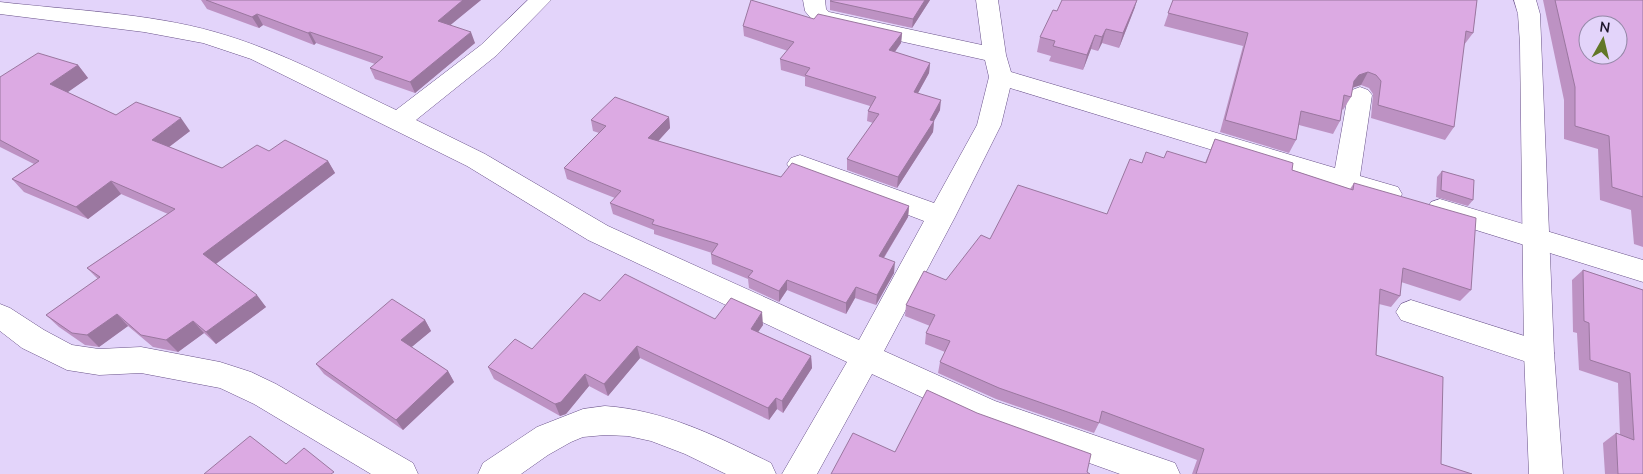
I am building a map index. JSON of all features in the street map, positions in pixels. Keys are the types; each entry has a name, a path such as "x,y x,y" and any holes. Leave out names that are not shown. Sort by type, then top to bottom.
{"main road":[{"path":"399,121 489,50 540,0"},
{"path":"814,0 816,11 822,18 998,66 1346,181 1643,271"},
{"path":"800,474 866,358 989,125 998,66 988,0"},
{"path":"1525,0 1529,14 1531,44 1539,353 1546,474"},
{"path":"0,8 88,17 208,37 259,54 476,160 598,233 866,358 986,412 1163,474"},
{"path":"1346,181 1360,95"},
{"path":"800,164 942,217"},
{"path":"1411,312 1539,353"},
{"path":"0,316 17,326 33,339 67,357 99,362 141,360 220,375 240,382 265,394 401,474"},
{"path":"495,474 538,444 565,429 585,423 616,421 647,425 717,452 759,474"}],"building":[{"path":"206,0 463,0 438,21 471,32 410,82 370,68 383,57 310,32 308,33 257,14 252,17"},
{"path":"751,0 814,19 818,14 902,33 889,50 930,63 914,92 941,100 930,120 934,121 898,177 847,159 879,114 868,111 876,97 805,75 810,68 780,59 794,42 743,26"},
{"path":"925,0 913,19 830,1"},
{"path":"1062,0 1137,0 1123,33 1106,29 1102,37 1095,35 1087,55 1053,46 1055,41 1040,37 1053,10 1057,11"},
{"path":"1173,0 1477,0 1473,33 1466,31 1454,127 1378,105 1381,81 1376,75 1368,72 1359,75 1354,81 1351,97 1344,95 1340,121 1301,111 1296,140 1225,120 1248,33 1168,13"},
{"path":"1555,0 1643,0 1643,197 1612,187 1609,136 1575,126 1575,87"},
{"path":"38,53 78,65 50,84 116,115 136,102 181,118 152,140 222,168 257,145 269,151 285,140 328,161 203,254 257,295 206,332 193,321 166,340 141,335 117,314 87,335 72,333 46,315 100,277 87,268 175,209 111,181 76,207 12,179 39,161 0,140 0,77"},
{"path":"615,97 669,117 648,138 781,177 792,163 909,206 879,256 895,262 877,295 856,287 846,303 787,280 779,291 748,277 753,271 711,254 718,244 652,224 654,220 610,203 621,191 564,168 606,126 591,120"},
{"path":"1215,139 1293,163 1292,170 1353,190 1354,183 1476,218 1471,290 1403,268 1400,296 1380,289 1376,355 1443,377 1441,464 1472,474 1196,474 1204,449 1102,411 1099,423 999,388 940,362 950,341 926,333 935,315 906,305 924,271 946,280 981,235 990,239 1018,185 1107,214 1130,159 1142,163 1146,152 1164,158 1167,151 1206,163"},
{"path":"1442,171 1474,180 1473,200 1441,190"},
{"path":"1583,270 1643,290 1643,474 1618,474 1616,433 1634,440 1630,373 1590,360 1589,323 1584,321"},
{"path":"625,274 715,319 731,298 762,312 751,329 811,356 782,401 776,398 768,408 637,346 604,384 585,374 561,402 555,404 488,367 515,339 532,349 584,293 600,301"},
{"path":"392,299 425,320 401,340 448,371 396,420 316,364"},
{"path":"927,390 977,413 1091,454 1087,472 1090,474 831,474 853,433 895,452"},
{"path":"250,436 286,464 304,448 334,472 331,474 204,474"}]}
